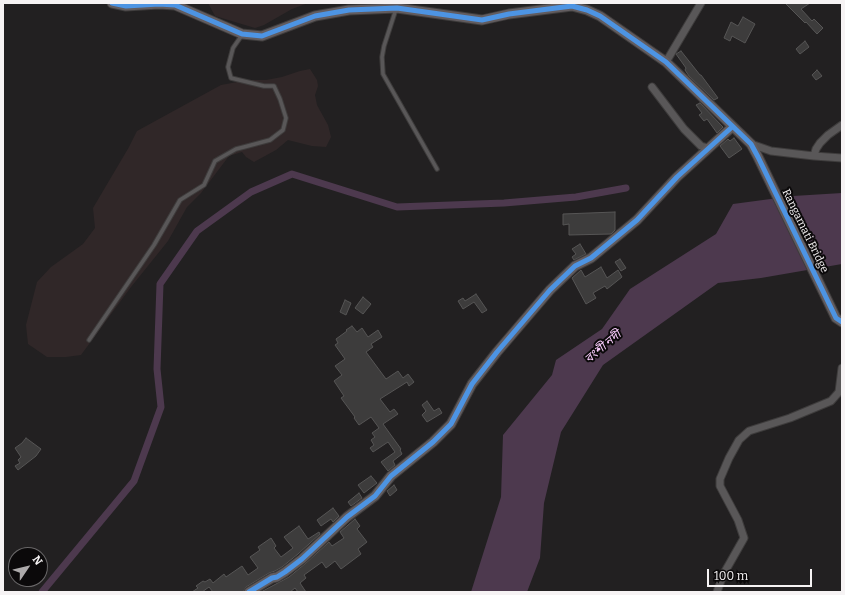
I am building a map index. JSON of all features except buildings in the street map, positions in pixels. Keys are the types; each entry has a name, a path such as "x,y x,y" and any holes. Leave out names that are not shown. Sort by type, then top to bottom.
{"street":[{"path":"112,3 126,6 159,4 175,5 242,34 262,36 314,16 349,10 397,8 456,15 482,20 509,14 572,6 587,10 600,16 666,62 751,144 771,151 842,158"},
{"path":"666,62 701,3"},
{"path":"652,87 684,129 701,146 708,148"},
{"path":"814,156 820,143 842,125"},
{"path":"249,592 285,572 302,559 346,517 374,496 391,476 433,442 451,424 472,384 533,308 575,266 591,258 637,220 677,177 732,127"},
{"name":"Rangamati Bridge","path":"751,144 836,318 842,322"},
{"path":"716,592 723,575 744,538 738,520 720,486 720,479 739,440 749,431 790,418 831,401 839,392 842,368"}],"lane":[{"path":"397,8 384,46 382,57 383,74 437,169"},
{"path":"89,340 154,245 180,200 204,185 215,161 236,148 244,148 270,140 283,130 286,118 274,86 264,86 231,78 228,67 233,48 242,34"}],"shaded area":[{"path":"208,3 308,3 292,9 264,25 255,28 215,16"},
{"path":"310,69 317,80 318,86 315,95 317,105 328,125 331,137 326,147 312,146 288,140 276,150 254,162 246,157 242,152 229,156 201,193 187,207 168,241 131,287 81,355 47,357 28,344 26,325 37,282 51,267 83,244 95,228 93,208 137,131 221,85 248,80 266,80"}],"water":[{"name":"বংশী নদী","path":"842,193 842,264 761,278 718,283 603,365 561,432 544,503 540,558 527,592 471,592 501,497 503,435 552,375 556,360 602,329 630,289 716,234 733,204 793,196"}],"waterway":[{"path":"42,592 134,481 161,407 157,369 160,284 197,231 251,192 292,174 397,207 504,203 576,197 626,188"}],"cycle path":[{"path":"112,3 126,6 159,4 175,5 242,34 262,36 315,16 349,10 397,8 482,20 509,14 572,6 587,10 600,16 666,62 751,144 836,318 842,322"},
{"path":"249,592 272,578 277,577 302,559 347,517 375,496 391,476 433,442 451,424 472,384 550,290 575,266 591,258 637,220 677,177 732,127"}]}
